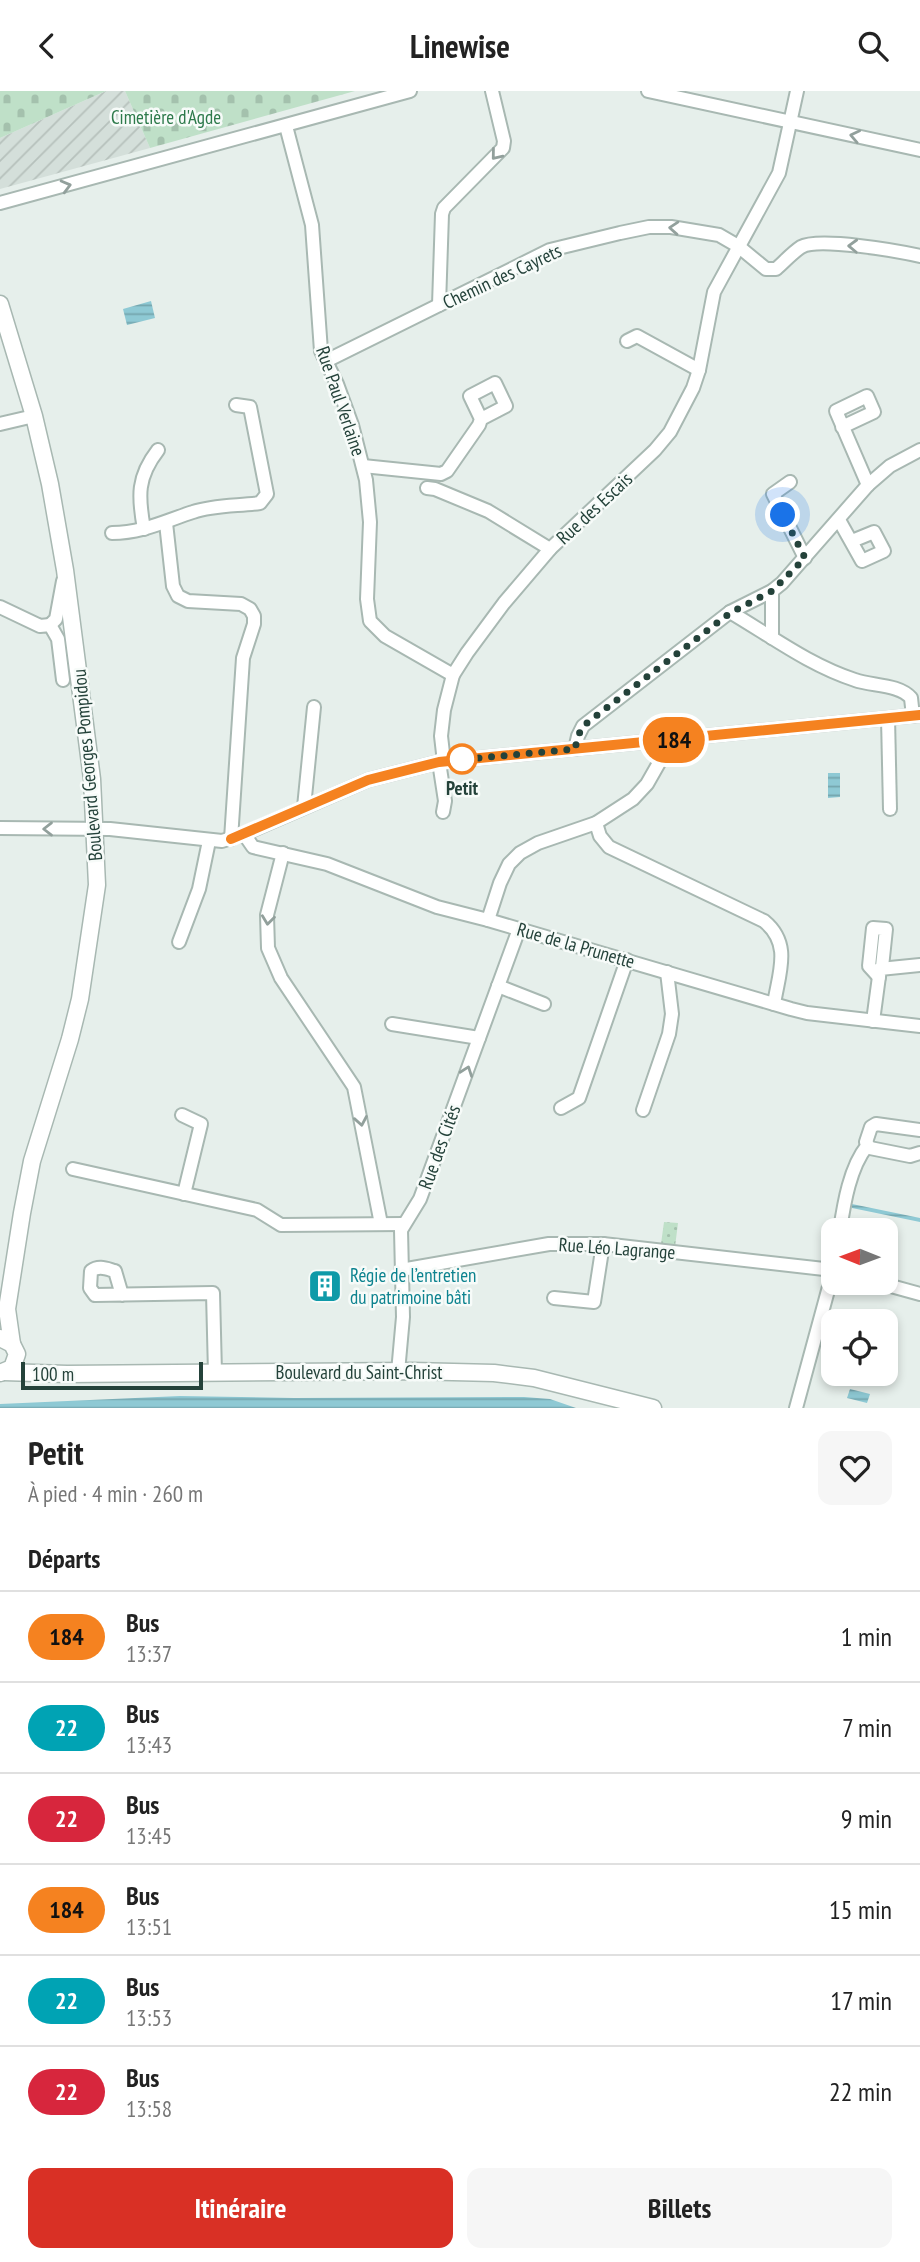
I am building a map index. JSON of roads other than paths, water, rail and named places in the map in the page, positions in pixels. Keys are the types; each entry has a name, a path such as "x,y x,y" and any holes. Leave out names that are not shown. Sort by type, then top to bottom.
{"street":[{"path":"0,203 410,91"},
{"path":"439,305 444,208 503,148 504,141 492,91"},
{"path":"648,91 920,150"},
{"name":"Rue des Escais","path":"443,812 445,801 441,736 453,675 484,628 550,549 655,450 670,432 699,370 714,292 779,173 797,91"},
{"name":"Rue Paul Verlaine","path":"286,126 313,225 321,351 352,425 370,507 367,599 370,621 385,636 453,675"},
{"name":"Chemin des Cayrets","path":"326,361 550,250 649,227 671,227 719,236 738,246 766,268 776,269 803,246 820,243 876,247 920,256"},
{"name":"Boulevard Georges Pompidou","path":"0,304 34,416 50,484 65,570 92,779 97,885 80,999 32,1161 4,1315 10,1345"},
{"path":"628,341 637,337 699,370"},
{"path":"112,533 130,533 195,511 260,503 267,493 250,407 236,405"},
{"path":"0,424 34,416"},
{"path":"363,466 441,474 447,471 481,419"},
{"path":"842,428 868,485"},
{"path":"144,529 140,508 140,483 158,450"},
{"path":"575,749 583,726 730,613 772,591 805,558 868,485 890,466 920,450"},
{"path":"790,482 773,493 805,558"},
{"path":"427,488 488,511 550,549"},
{"path":"839,520 852,541"},
{"path":"166,523 173,586 178,596 188,601 241,604 250,609 254,616 243,658 231,839"},
{"path":"0,607 40,626 50,625 56,619 65,570"},
{"path":"772,591 772,638"},
{"path":"0,828 96,828 209,841 231,839 368,780 442,762 917,716 915,697 902,691 856,681 820,667 730,613"},
{"path":"50,625 58,639 63,680"},
{"path":"304,807 314,707"},
{"path":"888,718 890,809"},
{"path":"488,920 499,883 509,864 520,853 538,843 596,823 641,792 672,740"},
{"path":"596,823 600,836 609,847 764,921 775,930 781,940 782,952 774,1004"},
{"name":"Rue de la Prunette","path":"244,834 253,847 335,867 437,907 774,1004 807,1013 920,1026"},
{"path":"179,942 199,889 209,841"},
{"path":"283,853 267,915 268,948 281,978 355,1087 381,1224"},
{"name":"Rue des Cités","path":"398,1372 403,1326 400,1238 403,1224 420,1199 519,929"},
{"path":"561,1108 579,1098 627,960"},
{"path":"873,1021 881,972 920,965"},
{"path":"643,1110 669,1034 672,1014 667,972"},
{"path":"498,985 544,1004"},
{"path":"393,1024 479,1038"},
{"path":"182,1115 201,1124 184,1194"},
{"path":"842,1218 860,1154 867,1146 867,1137 874,1125 920,1131"},
{"path":"867,1146 910,1156 919,1155"},
{"path":"73,1169 257,1210 281,1225 403,1224"},
{"name":"Rue Léo Lagrange","path":"401,1269 549,1244 603,1244 821,1270"},
{"path":"554,1298 594,1302 603,1244"},
{"path":"898,1288 920,1294"},
{"path":"122,1295 213,1293 215,1373"},
{"path":"796,1408 827,1295"},
{"path":"2,1373 12,1367 10,1345"},
{"name":"Boulevard du Saint-Christ","path":"10,1345 61,1374"},
{"name":"Boulevard du Saint-Christ","path":"2,1373 484,1373 534,1378 653,1408"}],"water":[{"path":"151,301 155,318 127,325 123,309"},
{"path":"828,773 840,773 840,797 828,798"},
{"path":"852,1204 920,1218 920,1222 852,1208"},
{"path":"850,1389 870,1394 867,1403 847,1398"},
{"path":"180,1396 524,1397 550,1399 576,1408 0,1408 0,1404"}],"place":[{"name":"Petit","path":"462,759"},
{"name":"Régie de l’entretien du patrimoine bâti","path":"325,1286"}],"park label":[{"name":"Cimetière d'Agde","path":"166,117"}]}
